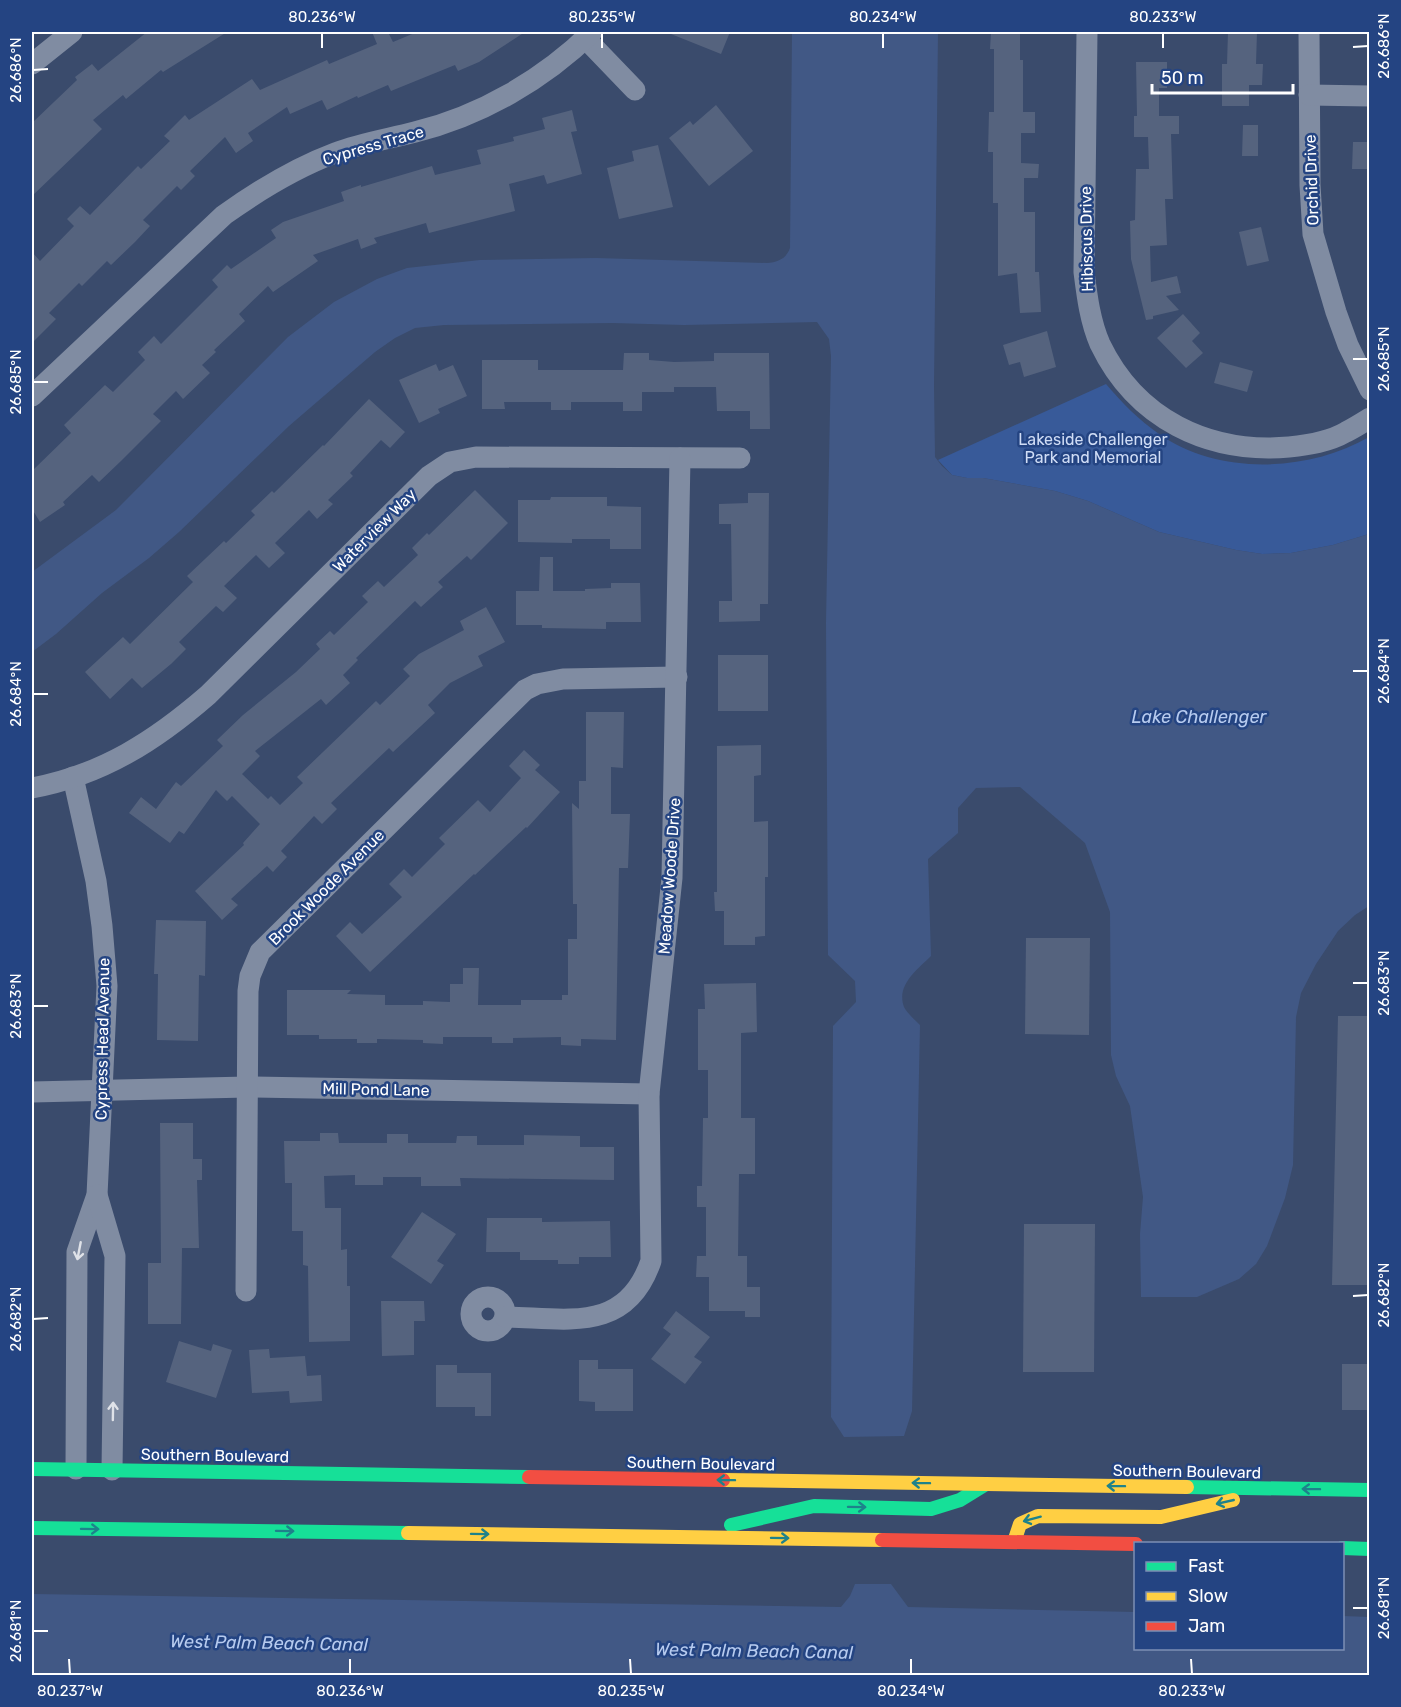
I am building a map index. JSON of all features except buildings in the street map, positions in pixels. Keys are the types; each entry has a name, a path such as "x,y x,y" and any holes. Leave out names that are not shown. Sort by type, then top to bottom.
{"highway":[{"name":"Southern Boulevard","path":"32,1469 1370,1490"},
{"path":"676,1537 814,1506 931,1509 948,1506 964,1499 986,1484"},
{"path":"1014,1542 1016,1530 1022,1521 1038,1516 1161,1517 1282,1488"},
{"path":"32,1528 1134,1544"},
{"path":"1344,1548 1370,1549"}],"street":[{"path":"32,64 72,32"},
{"name":"Hibiscus Drive","path":"1087,32 1084,272 1088,308 1100,343 1119,375 1144,404 1166,420 1193,435 1245,447 1272,448 1309,445 1345,433 1370,418"},
{"name":"Orchid Drive","path":"1309,32 1310,185 1313,234 1348,345 1370,390"},
{"path":"588,35 635,90"},
{"name":"Cypress Trace","path":"32,396 224,215 259,191 296,170 335,153 455,120 492,104 536,78 561,60 588,35"},
{"path":"1309,95 1370,96"},
{"name":"Waterview Way","path":"32,788 72,777 113,761 150,741 174,724 208,695 439,468 450,462 476,457 740,458"},
{"name":"Meadow Woode Drive","path":"506,1317 583,1319 609,1313 635,1293 646,1276 651,1261 649,1094 672,878 680,458"},
{"name":"Brook Woode Avenue","path":"246,1292 249,991 250,976 260,952 525,690 550,680 677,677"},
{"name":"Cypress Head Avenue","path":"72,777 90,851 102,926 107,986 97,1195 77,1252 76,1469"},
{"name":"Mill Pond Lane","path":"32,1092 247,1087 649,1094"},
{"name":"Cypress Head Avenue","path":"97,1195 115,1256 112,1470"}],"green space":[{"name":"Lakeside Challenger Park and Memorial","path":"1106,384 1131,411 1159,434 1183,448 1208,457 1236,463 1292,463 1345,449 1369,437 1369,534 1333,545 1291,553 1262,554 1236,550 1159,532 1088,501 1055,491 952,475 938,460"}],"water":[{"name":"Lake Challenger","path":"792,32 938,32 935,457 952,475 1055,491 1088,501 1159,532 1262,554 1291,553 1333,545 1369,534 1369,906 1338,931 1316,964 1301,993 1296,1017 1293,1165 1285,1198 1267,1246 1256,1264 1239,1279 1197,1297 1141,1297 1140,1234 1143,1197 1130,1106 1116,1076 1111,1055 1110,912 1085,843 1020,787 976,788 958,808 958,833 928,859 931,956 909,978 902,999 905,1009 920,1025 912,1411 904,1436 844,1437 831,1417 833,1026 856,1002 855,981 828,955 826,623 831,356 829,339 817,322 684,325 613,323 444,325 415,328 375,352 289,426 179,532 32,652 32,572 116,510 288,337 334,302 377,279 407,268 480,260 596,258 767,263 784,257 790,248"},
{"name":"West Palm Beach Canal","path":"855,1584 891,1584 908,1607 1134,1612 1134,1650 1344,1650 1344,1616 1369,1617 1369,1675 32,1675 32,1594 841,1607 850,1596"}],"traffic: fast":[{"path":"32,1469 529,1477"},
{"path":"731,1525 814,1506 931,1509 960,1500 986,1484"},
{"path":"1187,1487 1370,1490"},
{"path":"32,1528 408,1533"},
{"path":"1344,1548 1370,1549"}],"traffic: slow":[{"path":"723,1480 1187,1487"},
{"path":"1014,1542 1020,1524 1038,1516 1161,1517 1233,1500"},
{"path":"408,1533 882,1540"}],"traffic: jam":[{"path":"529,1477 723,1480"},
{"path":"882,1540 1134,1544"}]}
